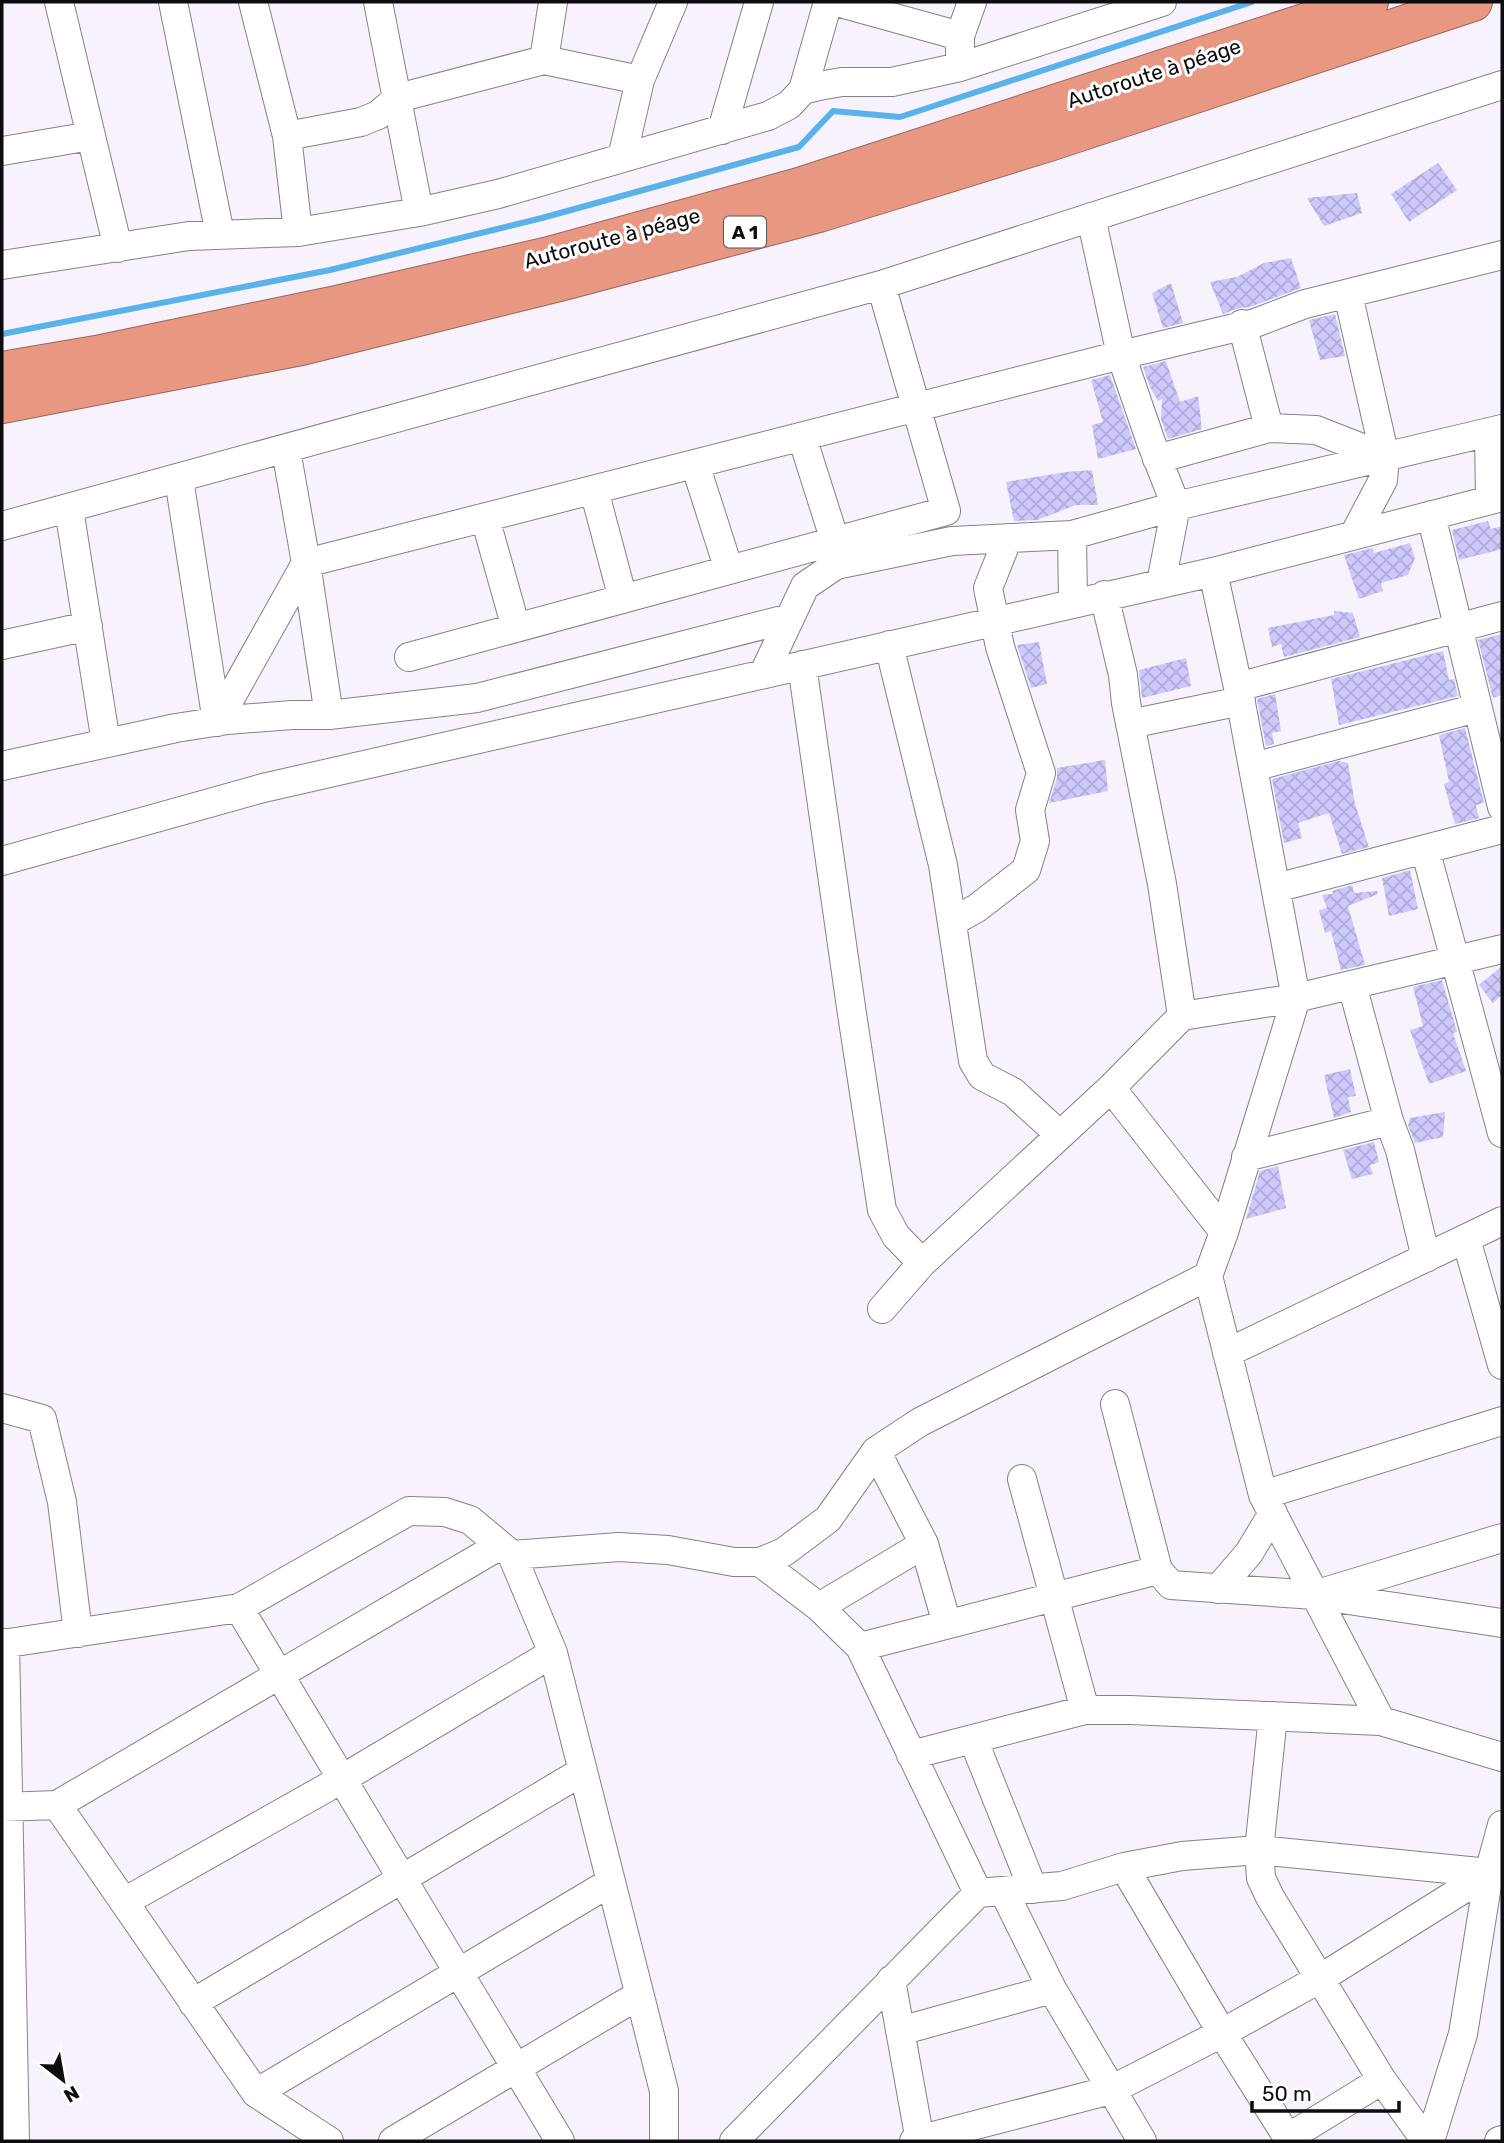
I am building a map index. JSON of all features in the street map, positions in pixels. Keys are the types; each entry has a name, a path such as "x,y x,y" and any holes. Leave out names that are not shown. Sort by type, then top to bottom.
{"highway":[{"name":"Autoroute à péage","path":"2,371 256,322 562,252 799,187 1369,2"},
{"name":"A 1","path":"2,404 301,346 563,281 805,216 1049,142 1473,2"}],"street":[{"path":"59,2 118,248"},
{"path":"173,2 220,234"},
{"path":"253,2 287,136 298,232"},
{"path":"378,2 419,212"},
{"path":"544,60 553,2"},
{"path":"622,158 640,80 673,2"},
{"path":"722,130 760,2"},
{"path":"2,265 189,236 298,232 419,212 498,194 768,116 789,104 803,90 828,2"},
{"path":"836,2 960,36"},
{"path":"960,67 960,36 972,2"},
{"path":"803,90 842,82 892,82 960,67 1095,14 1162,2"},
{"path":"287,136 361,122 378,115 398,98 544,60 640,80"},
{"path":"2,526 881,285 1502,85"},
{"path":"2,151 91,136"},
{"path":"1091,217 1121,355 1157,459 1177,506 1161,583"},
{"path":"216,722 306,564 1242,324 1255,323 1305,304 1502,256"},
{"path":"409,657 946,510 881,285"},
{"path":"1348,294 1385,457 1382,480 1354,535"},
{"path":"1242,324 1269,428"},
{"path":"1157,459 1269,428 1316,430 1385,457"},
{"path":"2,861 263,788 1213,572 1496,498 1496,430 1177,506 1072,535 952,541 836,565 805,586 764,673"},
{"path":"802,437 835,541"},
{"path":"286,450 329,715"},
{"path":"695,464 729,570"},
{"path":"179,479 216,722"},
{"path":"594,490 623,599"},
{"path":"69,509 106,743"},
{"path":"1430,515 1502,807"},
{"path":"485,518 516,628"},
{"path":"1072,535 1073,603"},
{"path":"952,922 977,908 1026,870 1035,841 1030,810 1041,773 1000,648 988,588 1008,538"},
{"path":"1213,572 1240,694 1296,998 1208,1276 1268,1504 1381,1721"},
{"path":"1104,595 1162,884 1182,1016"},
{"path":"1130,724 1502,616"},
{"path":"3,761 216,722 292,715 329,715 477,698 790,618"},
{"path":"2,645 88,626"},
{"path":"889,645 943,865 973,1061 982,1076 1013,1092 1060,1135"},
{"path":"802,665 883,1210 896,1236 922,1263"},
{"path":"1253,767 1477,708"},
{"path":"1276,888 1502,829"},
{"path":"1425,849 1502,1133"},
{"path":"882,1308 922,1263 1111,1088 1182,1016 1296,998 1502,950"},
{"path":"1352,985 1389,1121 1400,1150 1426,1258"},
{"path":"1111,1088 1224,1232"},
{"path":"1246,1157 1389,1121"},
{"path":"1227,1353 1502,1221"},
{"path":"1466,1239 1502,1365"},
{"path":"5,1807 57,1805 279,1675 505,1550 619,1547 668,1550 734,1562 760,1562 784,1552 828,1519 876,1451 920,1423 1208,1276"},
{"path":"1115,1405 1158,1570 1171,1585 1315,1595 1502,1623"},
{"path":"2,1408 42,1419 62,1502 78,1633"},
{"path":"1218,1589 1249,1553 1268,1504 1502,1421"},
{"path":"876,1451 923,1544 947,1624"},
{"path":"1022,1479 1085,1710"},
{"path":"15,2141 6,1938 3,1643 239,1608 408,1511 445,1512 470,1520 505,1550 553,1653 664,2091 664,2141"},
{"path":"1315,1595 1502,1538"},
{"path":"819,1608 923,1544"},
{"path":"760,1562 819,1608 860,1647 911,1755 1142,2141"},
{"path":"860,1647 1158,1570"},
{"path":"239,1608 560,2141"},
{"path":"124,1902 342,1779 553,1653"},
{"path":"911,1755 1085,1710 1130,1710 1381,1721 1502,1756"},
{"path":"1273,1716 1259,1850 1261,1878 1269,1897 1382,2080 1428,2141"},
{"path":"973,1740 1033,1889"},
{"path":"193,2003 583,1771"},
{"path":"57,1805 256,2093 329,2141"},
{"path":"1428,2141 1463,2034 1489,1873 1502,1825"},
{"path":"734,2141 891,1980 991,1892 1062,1886 1124,1867 1182,1856 1259,1850 1489,1873"},
{"path":"1124,1867 1288,2140 1382,2080"},
{"path":"891,1980 918,2141 1111,2090 1321,1978 1489,1873"},
{"path":"256,2093 611,1882"},
{"path":"900,2031 1052,1989"},
{"path":"393,2141 639,1995"}],"building":[{"path":"1438,163 1457,190 1409,222 1391,194"},
{"path":"1357,193 1362,213 1324,226 1307,198"},
{"path":"1291,258 1301,288 1223,314 1210,282 1237,277 1264,263"},
{"path":"1171,283 1183,323 1163,328 1152,293"},
{"path":"1335,314 1345,356 1320,360 1309,320"},
{"path":"1166,361 1180,402 1198,396 1202,429 1168,439 1161,419 1162,399 1158,401 1143,367"},
{"path":"1110,375 1136,449 1098,459 1092,425 1103,422 1091,380"},
{"path":"1092,470 1098,505 1076,505 1037,520 1014,521 1006,482"},
{"path":"1488,521 1491,529 1502,526 1502,549 1459,560 1452,530"},
{"path":"1410,543 1415,558 1408,575 1381,583 1383,591 1359,599 1344,555 1373,548 1374,553"},
{"path":"1334,611 1353,613 1360,637 1284,657 1281,644 1272,647 1268,628 1334,615"},
{"path":"1502,634 1502,695 1493,698 1478,640"},
{"path":"1039,642 1047,684 1031,688 1017,645"},
{"path":"1443,651 1449,680 1454,679 1458,696 1339,725 1331,679"},
{"path":"1186,658 1191,686 1142,698 1139,670"},
{"path":"1275,694 1281,731 1272,733 1274,744 1266,746 1257,699"},
{"path":"1465,728 1484,803 1476,805 1479,818 1455,824 1444,784 1449,782 1439,735"},
{"path":"1105,760 1108,791 1049,803 1057,778 1057,768"},
{"path":"1339,761 1348,763 1355,804 1369,847 1342,854 1329,813 1298,823 1302,838 1284,843 1272,779"},
{"path":"1410,870 1418,909 1389,916 1382,878"},
{"path":"1352,885 1354,893 1377,891 1378,894 1348,906 1365,965 1341,970 1331,931 1325,933 1319,910 1327,908 1322,895 1333,894 1332,891"},
{"path":"1502,966 1502,995 1493,1003 1479,985"},
{"path":"1442,980 1457,1032 1453,1033 1466,1071 1429,1084 1410,1030 1423,1026 1413,987"},
{"path":"1350,1069 1356,1096 1348,1097 1351,1112 1334,1118 1324,1075"},
{"path":"1445,1112 1443,1137 1415,1143 1408,1125 1410,1118"},
{"path":"1374,1142 1379,1162 1370,1165 1373,1174 1352,1179 1343,1150"},
{"path":"1278,1166 1286,1208 1246,1219 1260,1171"}],"waterway":[{"path":"2,334 330,270 542,218 799,147 833,111 900,117 1252,2"}]}
